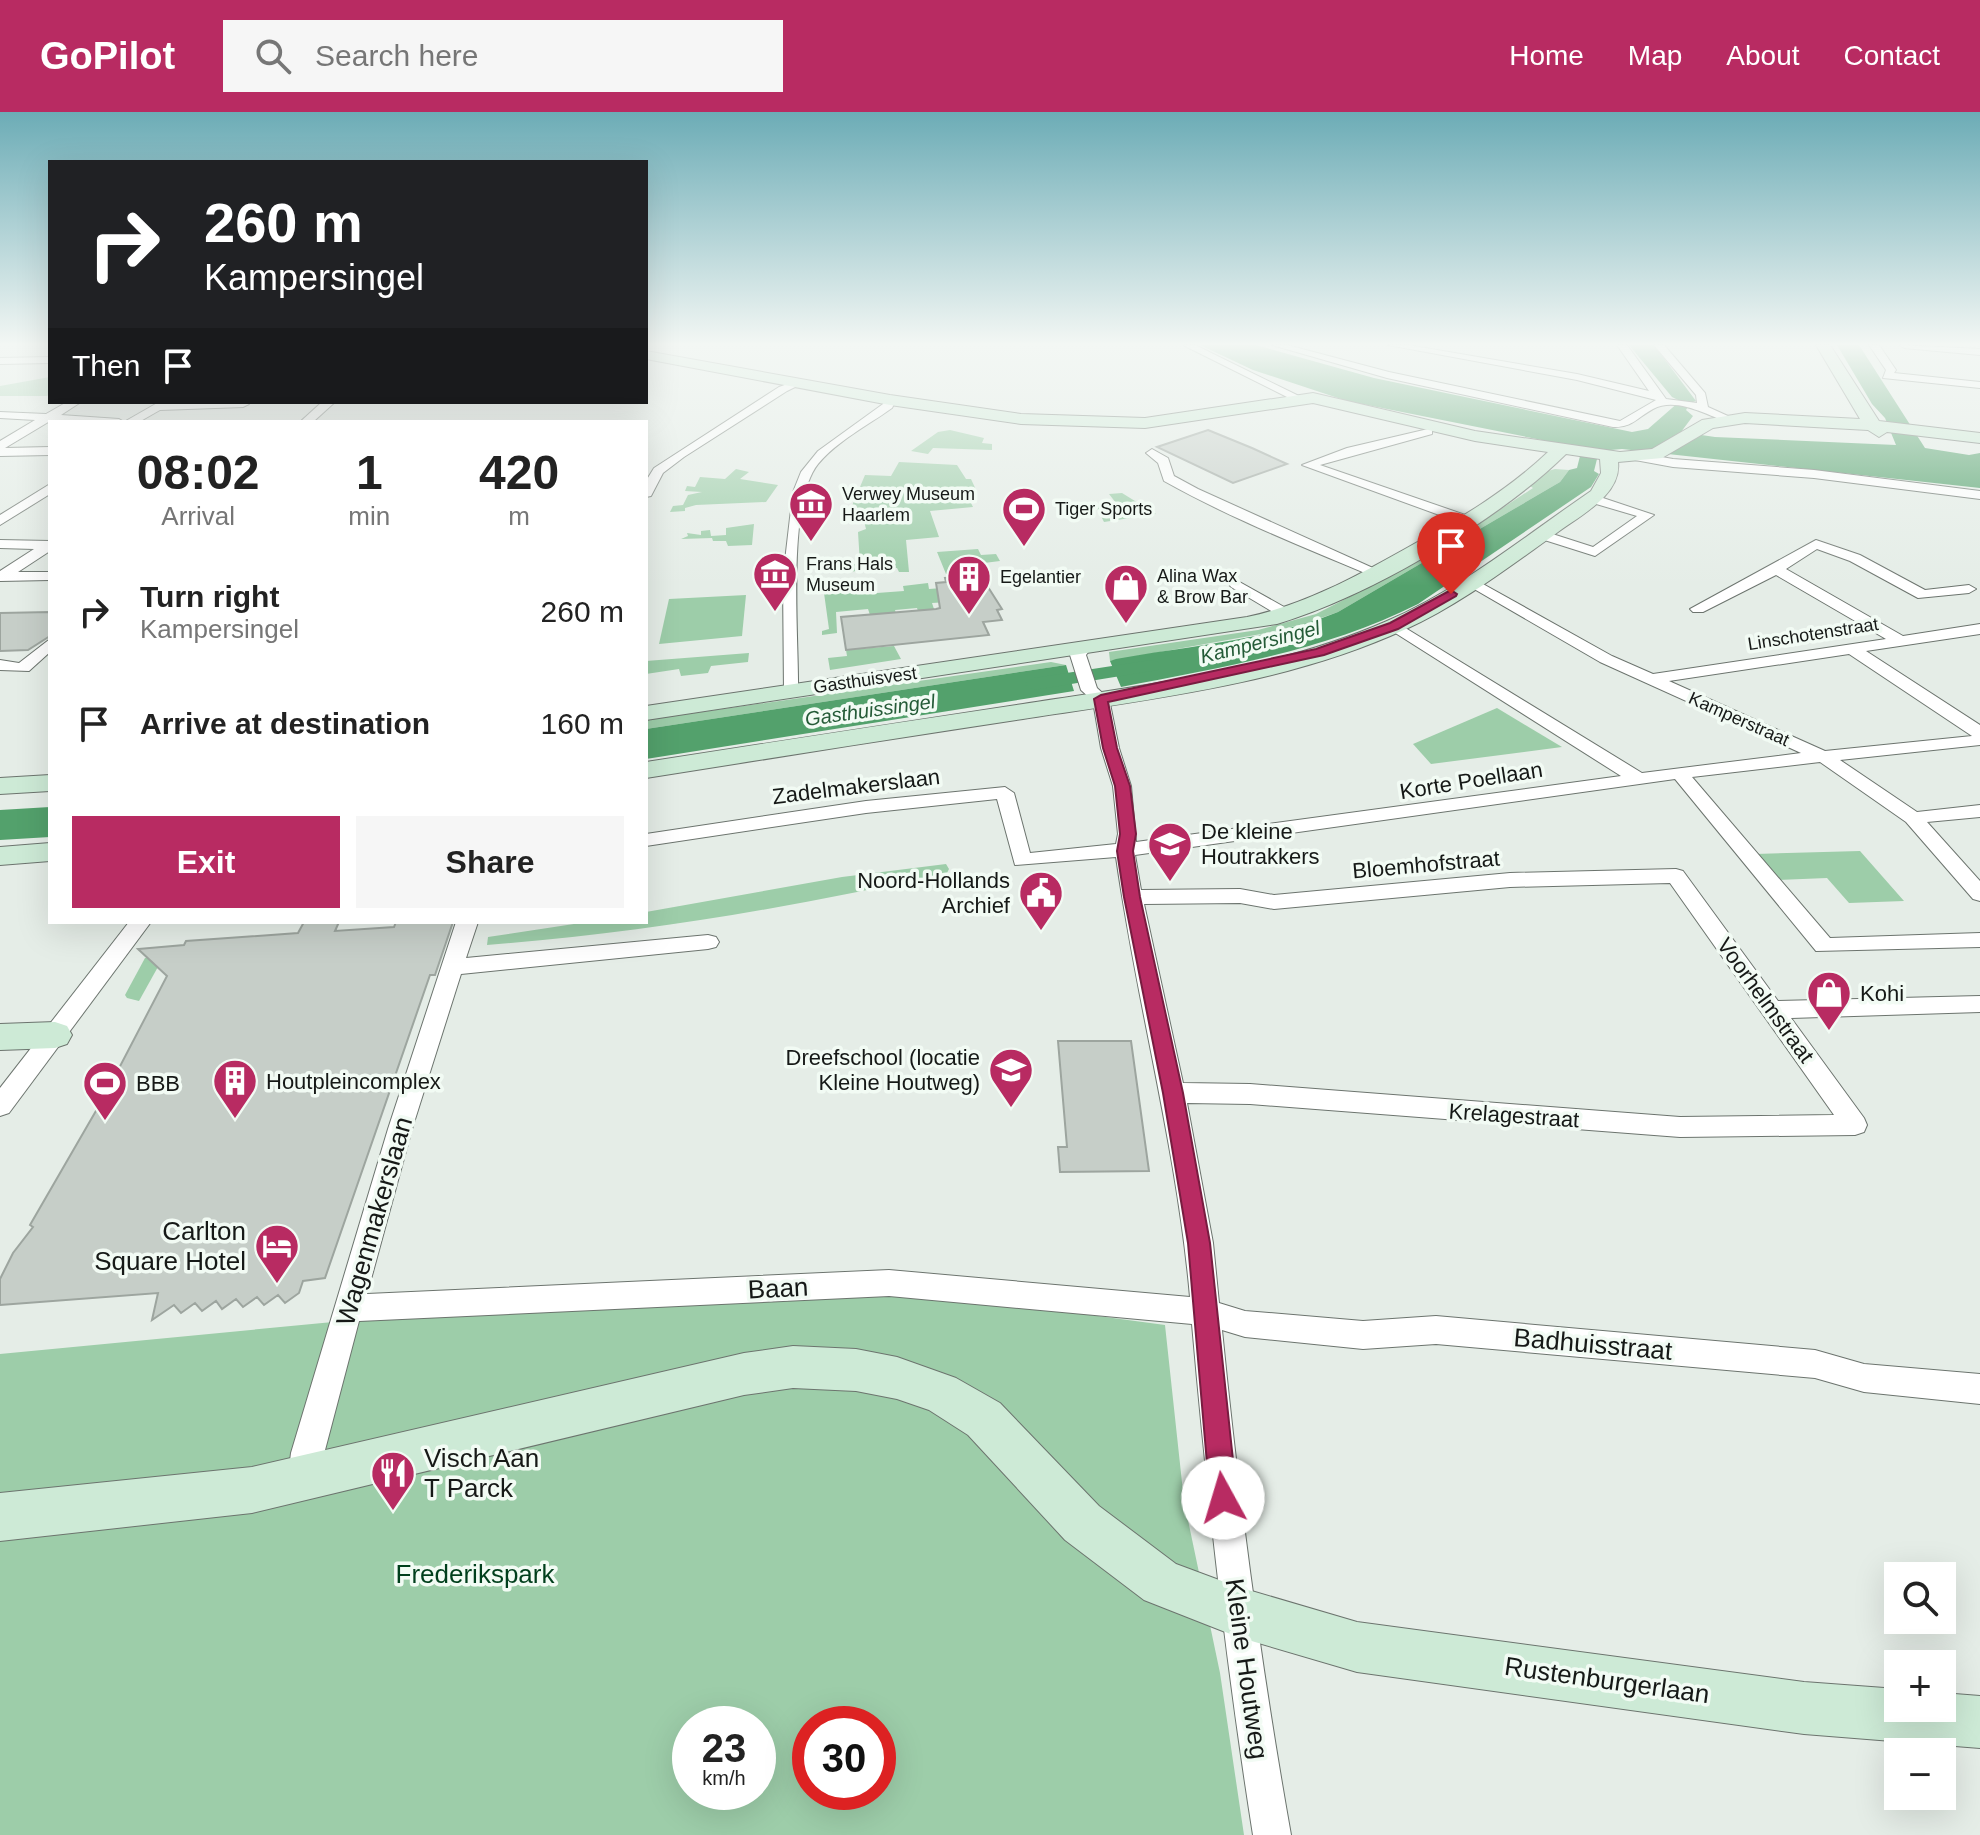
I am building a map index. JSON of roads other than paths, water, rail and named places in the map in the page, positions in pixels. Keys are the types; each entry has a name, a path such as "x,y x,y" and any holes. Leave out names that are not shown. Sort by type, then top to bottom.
{"street":[{"path":"1,451 44,425"},
{"path":"648,489 658,471 725,425"},
{"path":"790,690 795,510 806,472 819,457 862,425"},
{"path":"1402,425 1595,458 1658,455 1980,495"},
{"path":"1423,425 1557,452"},
{"path":"1658,455 1697,425"},
{"path":"1806,425 1883,430 1980,444"},
{"path":"1880,425 1883,430"},
{"path":"1428,432 1308,465 1469,521"},
{"path":"1916,434 1980,438"},
{"path":"1,451 48,451"},
{"name":"Gasthuisvest","path":"648,713 790,690 1082,656 1288,615 1336,595 1469,521 1520,486 1557,452"},
{"path":"1152,453 1164,461 1168,478 1189,491 1377,573"},
{"path":"648,770 1292,660 1394,626 1469,582 1591,498 1606,483 1595,458"},
{"path":"0,521 48,489"},
{"path":"1540,534 1595,552 1647,515 1591,498"},
{"path":"0,544 48,545"},
{"path":"1698,609 1757,581 1816,544 1855,558 1923,595 1969,589"},
{"path":"1,576 48,546"},
{"path":"1775,569 1901,641"},
{"path":"1,576 48,576"},
{"name":"Kamperstraat","path":"1469,582 1606,659 1824,757 1913,818 1980,894"},
{"path":"1236,584 1288,615"},
{"path":"1394,626 1639,779"},
{"name":"Linschotenstraat","path":"1651,679 1980,629"},
{"path":"0,665 23,668 48,646"},
{"path":"1851,648 1980,733"},
{"name":"Kleine Houtweg","path":"1082,656 1122,786 1128,834 1125,851 1132,897 1173,1093 1199,1243 1238,1612 1272,1835"},
{"name":"Korte Poellaan","path":"1022,860 1125,851 1389,817 1639,779 1980,740"},
{"path":"1680,774 1824,946 1980,940"},
{"path":"0,786 48,783"},
{"name":"Zadelmakerslaan","path":"648,840 866,807 1005,793 1022,860"},
{"path":"1913,818 1979,813"},
{"path":"0,856 48,852"},
{"name":"Bloemhofstraat","path":"1132,897 1240,896 1274,902 1510,880 1676,876"},
{"name":"Voorhelmstraat","path":"1676,876 1855,1125"},
{"path":"0,1106 138,924"},
{"name":"Wagenmakerslaan","path":"304,1477 307,1453 400,1129 466,924"},
{"path":"452,967 708,942"},
{"path":"1774,1010 1980,1004"},
{"path":"0,1037 55,1035"},
{"name":"Krelagestraat","path":"1173,1093 1250,1094 1680,1127 1855,1125"},
{"name":"Baan","path":"350,1308 889,1283 1205,1312"},
{"name":"Badhuisstraat","path":"1205,1312 1245,1324 1363,1335 1436,1330 1815,1364 1864,1378 1980,1389"},
{"path":"0,1517 252,1490 744,1374 793,1367 856,1370 897,1378 941,1393 984,1419 1082,1523 1137,1567 1161,1583 1238,1612"},
{"name":"Rustenburgerlaan","path":"1238,1612 1357,1647 1804,1708 1980,1722"}],"water":[{"name":"Kampersingel","path":"1469,425 1600,425 1632,432 1652,425 1686,425 1681,432 1715,437 1896,445 1888,425 1911,425 1925,448 1969,455 1980,453 1980,488 1622,449 1599,451 1594,471 1599,474 1591,487 1418,604 1310,646 1121,687 1110,661 1257,636 1338,612 1560,482 1569,470 1577,468 1582,448"},
{"path":"1066,665 1074,691 648,759 648,729"},
{"path":"48,807 48,837 0,840 0,810"}],"waterway":[{"name":"Gasthuissingel","path":"1034,684 1151,666"}],"place":[{"name":"Verwey Museum Haarlem","path":"811,543"},
{"name":"Tiger Sports","path":"1024,548"},
{"name":"Frans Hals Museum","path":"775,613"},
{"name":"Egelantier","path":"969,616"},
{"name":"Alina Wax & Brow Bar","path":"1126,625"},
{"name":"De kleine Houtrakkers","path":"1170,883"},
{"name":"Noord-Hollands Archief","path":"1041,932"},
{"name":"Kohi","path":"1829,1032"},
{"name":"Dreefschool (locatie Kleine Houtweg)","path":"1011,1109"},
{"name":"Houtpleincomplex","path":"235,1120"},
{"name":"BBB","path":"105,1122"},
{"name":"Carlton Square Hotel","path":"277,1285"},
{"name":"Visch Aan T Parck","path":"393,1512"}],"park label":[{"name":"Frederikspark","path":"475,1574"}]}
